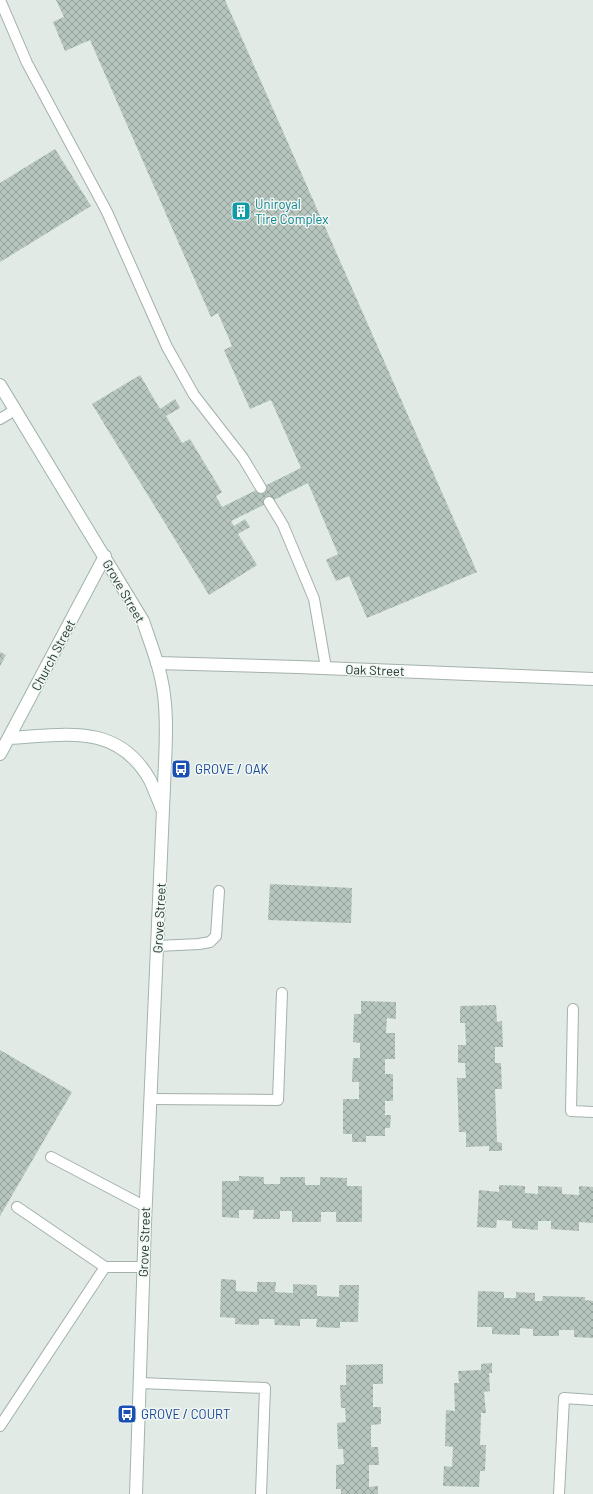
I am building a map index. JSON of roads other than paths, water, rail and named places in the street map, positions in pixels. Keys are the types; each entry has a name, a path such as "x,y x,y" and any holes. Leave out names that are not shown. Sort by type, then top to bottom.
{"main road":[{"name":"Grove Street","path":"0,385 143,621 157,663 164,694 166,720 163,812 143,1267 136,1494"},
{"name":"Church Street","path":"0,754 10,738 104,556"},
{"name":"Oak Street","path":"157,663 326,668 593,680"},
{"path":"10,738 80,734 103,739 113,743 133,758 142,768 150,781 163,812"}],"lane":[{"path":"0,0 27,63 107,212 167,347 194,395 243,458 261,488"},
{"path":"0,419 15,410"},
{"path":"269,502 283,525 314,599 326,668"},
{"path":"157,946 210,942 216,936 219,891"},
{"path":"150,1099 278,1100 282,993"},
{"path":"573,1009 571,1111 593,1112"},
{"path":"51,1157 146,1206"},
{"path":"17,1207 105,1267 143,1267"},
{"path":"0,1426 105,1267"},
{"path":"140,1384 265,1388 261,1494"},
{"path":"559,1494 564,1398 593,1400"}],"place":[{"name":"Uniroyal Tire Complex","path":"241,211"},
{"name":"GROVE / OAK","path":"181,769"},
{"name":"GROVE / COURT","path":"127,1414"}]}
